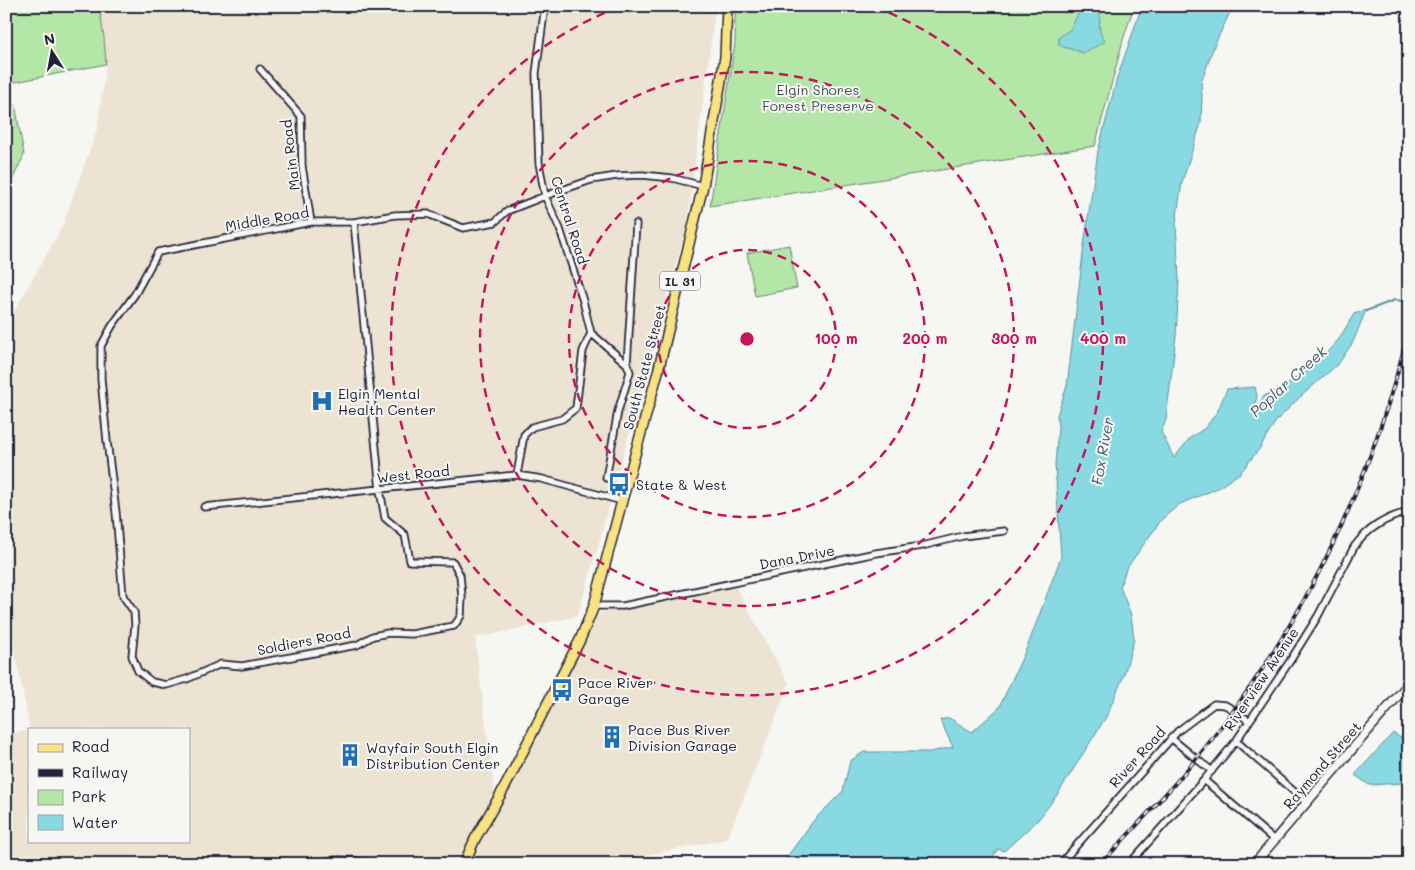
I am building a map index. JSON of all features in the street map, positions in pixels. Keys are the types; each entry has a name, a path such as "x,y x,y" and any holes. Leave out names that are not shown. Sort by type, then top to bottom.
{"main road":[{"name":"South State Street","path":"464,864 475,839 506,785 580,640 594,606 658,372 703,186 725,57 727,6"}],"street":[{"name":"Central Road","path":"545,6 536,73 540,163 545,196 560,229 591,333"},
{"name":"Main Road","path":"260,69 301,116 302,166 312,222"},
{"name":"Middle Road","path":"116,512 101,379 102,346 112,326 135,294 158,252 312,222 354,222 395,215 428,214 463,228 495,222 507,212 590,180 617,176 642,175 672,178 703,186"},
{"name":"Soldiers Road","path":"116,512 123,596 134,612 135,625 132,656 138,671 152,682 166,685 187,679 221,664 242,666 357,645 373,636 388,633 412,634 454,626 461,616 462,597 460,574 453,562 410,561 405,535 385,518 380,490 354,222"},
{"path":"606,478 618,411 630,372 627,364 636,224"},
{"path":"517,475 524,435 532,427 562,420 576,408 583,351 591,333 627,364"},
{"name":"West Road","path":"204,507 517,475 542,479 622,501"},
{"name":"Riverview Avenue","path":"1129,864 1212,771 1236,741 1318,616 1361,537 1381,522 1409,512"},
{"name":"Dana Drive","path":"594,606 623,606 876,553 922,546 963,536 1004,531"},
{"name":"Raymond Street","path":"1254,864 1409,683"},
{"name":"River Road","path":"1060,864 1178,730 1214,704 1225,705 1249,721"},
{"path":"1171,738 1212,771"},
{"path":"1236,741 1306,802"},
{"path":"1204,780 1274,840"},
{"path":"313,864 327,861 368,864"},
{"path":"1375,864 1387,864"}],"shaded area":[{"name":"Elgin Mental Health Center","path":"99,6 681,6 715,12 687,224 577,616 475,638 495,798 461,864 377,864 359,860 325,859 299,864 6,864 6,734 28,730 28,842 190,842 190,728 30,728 6,605 6,326 62,227 97,130 106,64"},
{"name":"Pace Bus River Division Garage","path":"734,584 789,684 727,839 602,864 465,864 594,614"}],"green space":[{"path":"6,6 99,6 106,64 6,84"},
{"path":"677,6 714,6 715,12"},
{"name":"Elgin Shores Forest Preserve","path":"735,6 1134,6 1095,146 710,206 735,43"},
{"path":"6,93 15,104 24,155 6,193"},
{"path":"789,245 797,288 755,296 747,253"}],"water":[{"path":"1084,6 1100,6 1100,29 1105,41 1083,53 1059,45 1059,37 1071,29"},
{"name":"Fox River","path":"1142,6 1233,6 1214,46 1201,83 1201,123 1182,182 1176,223 1179,280 1176,336 1166,420 1161,432 1174,458 1190,438 1205,428 1217,412 1227,389 1255,387 1257,396 1253,412 1264,396 1284,387 1319,361 1339,339 1354,314 1366,310 1353,342 1339,363 1276,421 1260,448 1240,473 1218,488 1180,504 1162,519 1126,569 1120,587 1131,615 1134,639 1124,675 1106,717 1057,795 1038,820 1004,851 998,849 988,864 782,864 813,821 843,791 850,761 864,752 930,752 953,747 940,720 949,718 972,732 999,708 1028,645 1061,557 1055,465 1057,415 1067,386 1084,245 1098,151 1117,78"},
{"path":"1393,733 1409,743 1409,777 1403,783 1369,785 1355,775"}],"waterway":[{"name":"Poplar Creek","path":"1366,311 1395,300 1409,302"}],"railway":[{"path":"1101,864 1176,782 1219,730 1252,684 1310,589 1335,540 1377,437 1409,329"}],"place":[{"name":"Elgin Mental Health Center","path":"322,401"},
{"name":"State & West","path":"619,484"},
{"name":"Pace River Garage","path":"562,690"},
{"name":"Pace Bus River Division Garage","path":"612,737"},
{"name":"Wayfair South Elgin Distribution Center","path":"350,755"}]}
